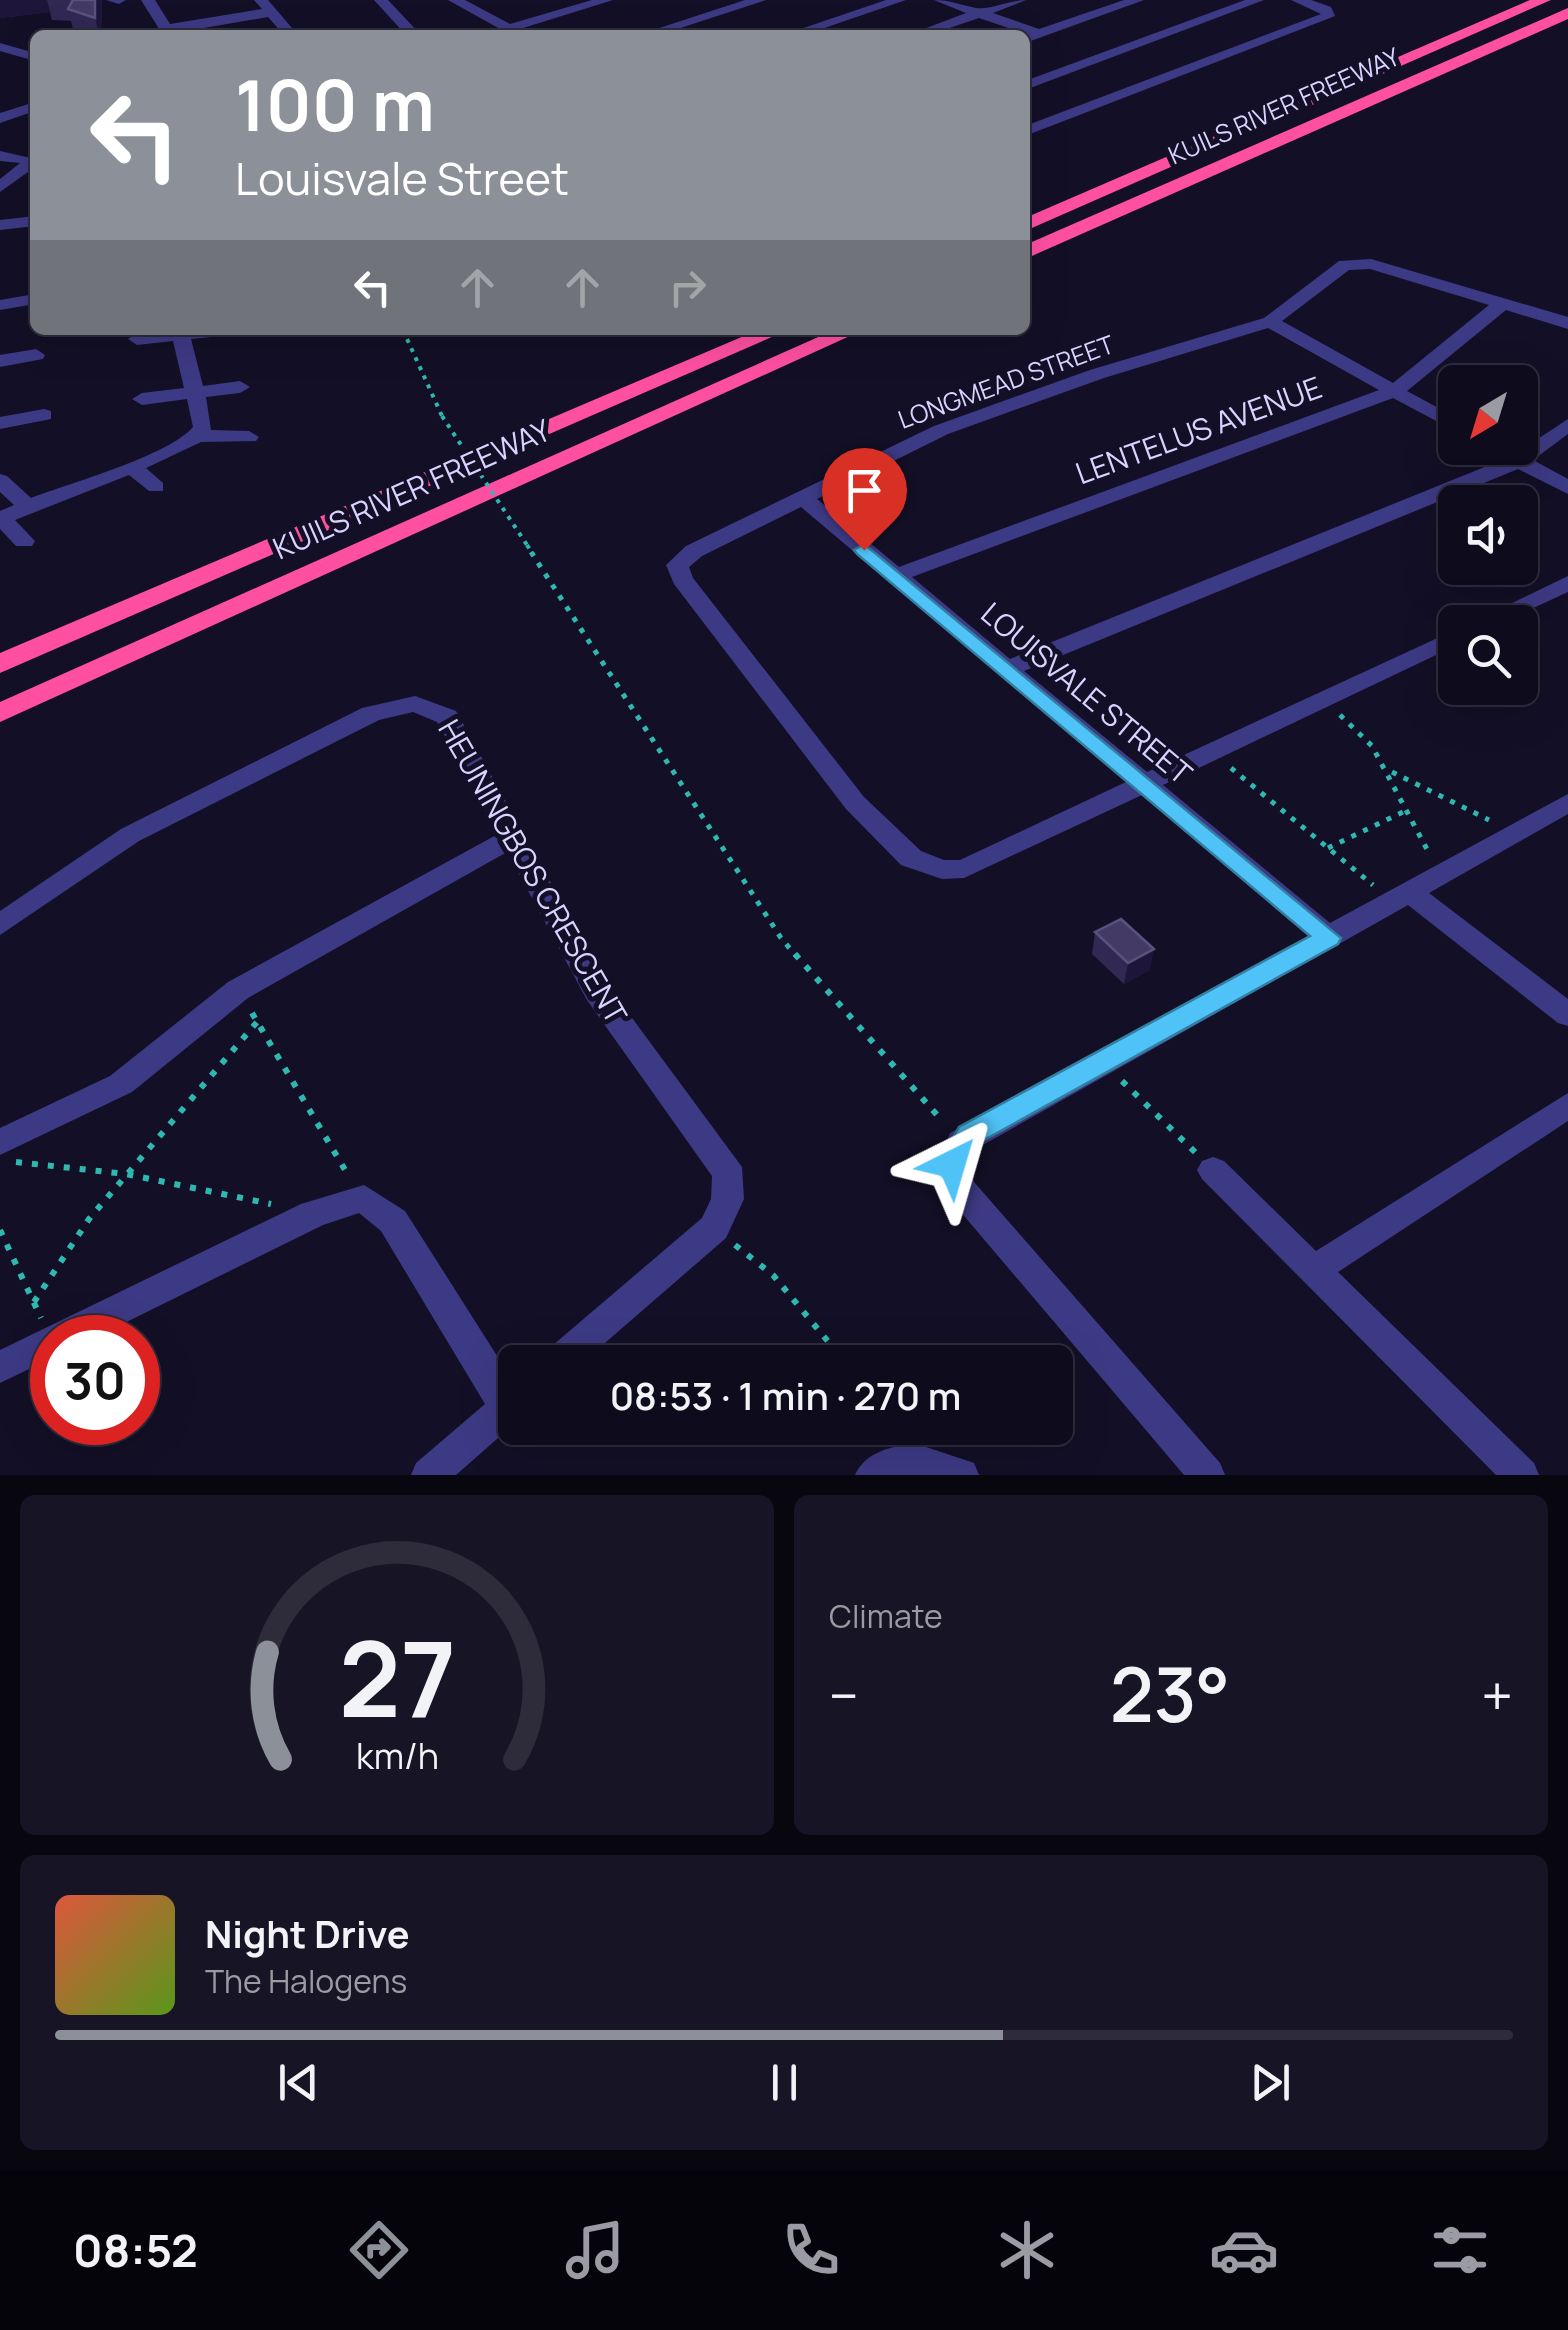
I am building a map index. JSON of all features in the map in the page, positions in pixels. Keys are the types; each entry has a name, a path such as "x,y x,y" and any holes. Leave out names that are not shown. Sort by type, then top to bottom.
{"highway":[{"name":"KUILS RIVER FREEWAY","path":"1030,223 1543,0"},
{"name":"KUILS RIVER FREEWAY","path":"1030,252 1568,13"},
{"name":"KUILS RIVER FREEWAY","path":"0,664 765,335"},
{"name":"KUILS RIVER FREEWAY","path":"0,712 841,335"}],"street":[{"path":"148,0 167,30"},
{"path":"381,0 409,30"},
{"path":"455,0 514,30"},
{"path":"518,30 582,3 606,0"},
{"path":"661,30 759,0"},
{"path":"806,30 899,0"},
{"path":"941,0 1016,30"},
{"path":"930,30 1019,0"},
{"path":"1032,37 1137,0"},
{"path":"1030,84 1257,0"},
{"path":"1030,129 1328,16 1326,10 1298,0"},
{"path":"176,30 266,6 287,30"},
{"path":"0,47 30,56"},
{"path":"0,97 30,107"},
{"path":"0,118 30,107"},
{"path":"0,156 30,160"},
{"path":"3,177 30,161"},
{"path":"0,225 30,222"},
{"name":"LONGMEAD STREET","path":"1146,786 964,869 926,866 856,803 682,579 677,565 694,551 940,430 1097,374 1270,322 1345,265 1356,262 1502,304"},
{"path":"0,305 29,300"},
{"path":"1502,304 1568,323"},
{"name":"LENTELUS AVENUE","path":"894,576 1395,391 1502,304"},
{"path":"1270,322 1438,415"},
{"path":"137,339 162,335"},
{"path":"181,335 203,421 197,436"},
{"path":"0,361 36,355"},
{"path":"142,399 240,387"},
{"path":"0,422 44,415"},
{"path":"1538,447 1568,426"},
{"path":"24,541 0,518 132,467 197,436 249,437"},
{"path":"1007,669 1509,465"},
{"path":"1526,465 1568,488"},
{"path":"132,467 156,487"},
{"path":"0,480 28,508"},
{"name":"LOUISVALE STREET","path":"803,498 1328,938"},
{"path":"1521,605 1568,583"},
{"path":"1146,786 1438,645"},
{"name":"HEUNINGBOS CRESCENT","path":"0,924 130,835 371,714 404,704 429,707 447,717 604,1004 726,1167 730,1194 714,1228"},
{"path":"1207,1475 959,1188 952,1172 956,1152 969,1135 1568,803"},
{"path":"1,1152 121,1084 238,990 512,838"},
{"path":"1401,897 1568,1015"},
{"path":"1314,1270 1568,1105"},
{"path":"1213,1170 1521,1475"},
{"path":"105,1315 313,1214 364,1198 393,1222 498,1384"},
{"path":"578,1345 714,1228"},
{"path":"0,1367 30,1352"},
{"path":"428,1475 498,1415"},
{"path":"873,1475 886,1466 916,1460 961,1475"}],"path":[{"path":"405,335 442,416 781,938 938,1116"},
{"path":"1320,702 1346,720 1392,772 1514,833"},
{"path":"1213,753 1328,848 1401,897"},
{"path":"1392,772 1405,810 1427,852 1446,871"},
{"path":"1328,848 1405,810"},
{"path":"238,990 364,1198"},
{"path":"34,1302 89,1218 257,1022"},
{"path":"1102,1061 1213,1170"},
{"path":"1,1152 313,1214"},
{"path":"714,1228 773,1275 831,1345"},
{"path":"0,1230 41,1315"}],"building":[{"path":"73,0 95,0 95,18 68,9"},
{"path":"1121,919 1154,949 1128,963 1095,932"}],"route":[{"path":"864,550 1328,938 969,1135 961,1142 952,1164"}]}
